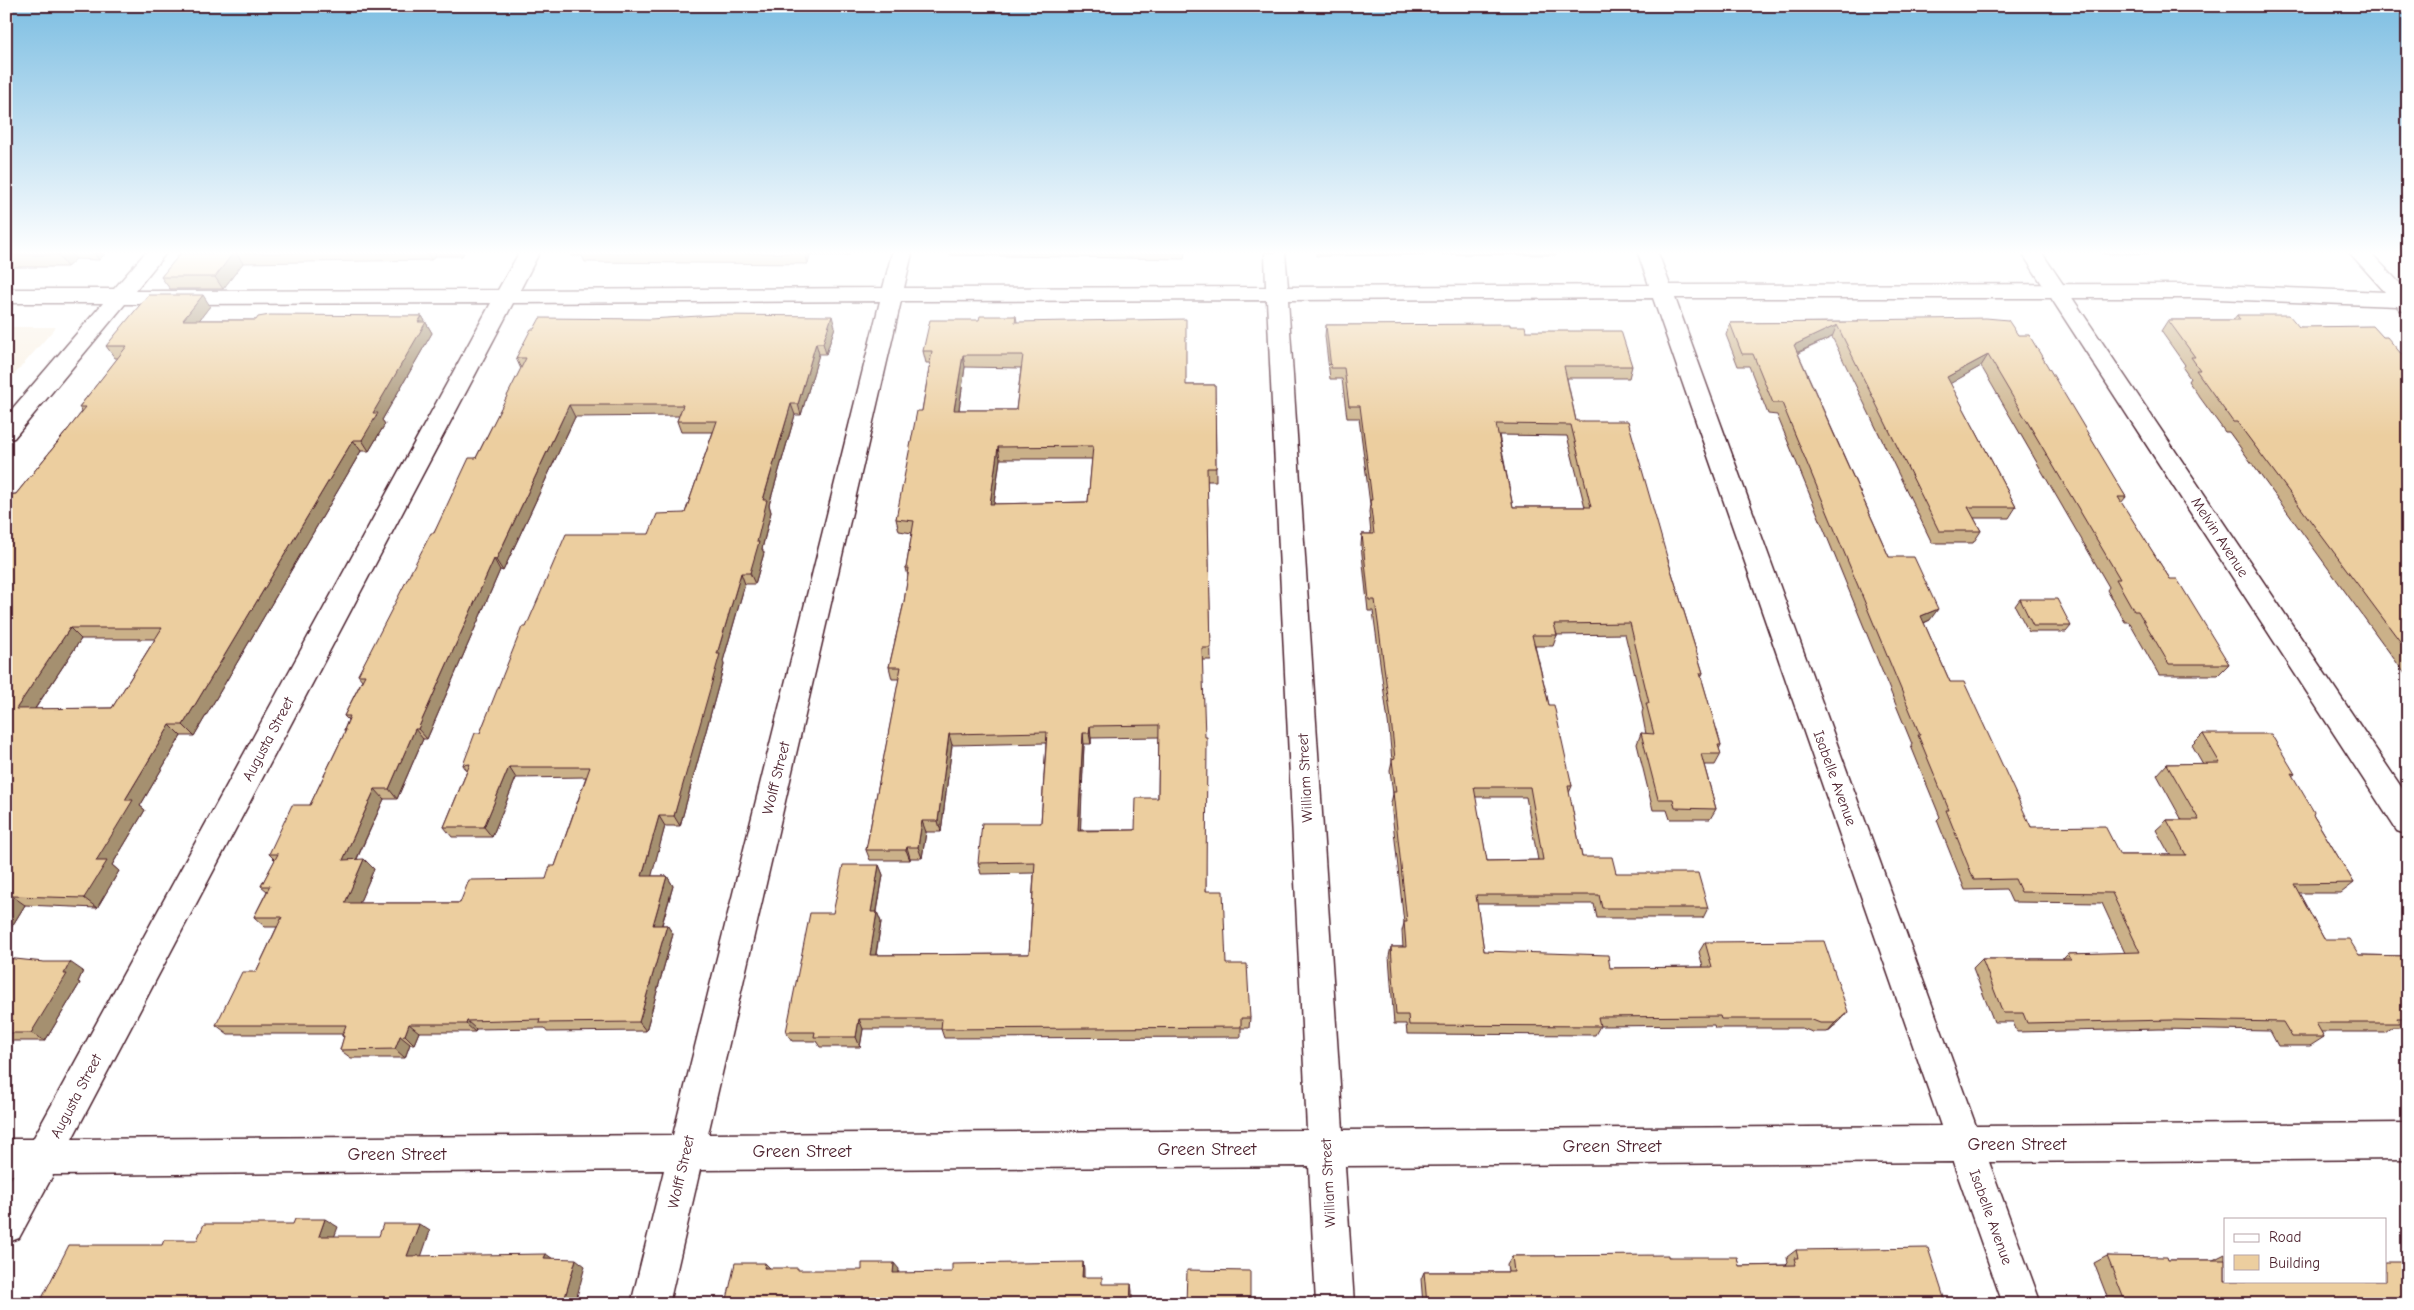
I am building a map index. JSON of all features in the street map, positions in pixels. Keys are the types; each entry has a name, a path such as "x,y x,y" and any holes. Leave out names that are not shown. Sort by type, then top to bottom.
{"street":[{"path":"6,432 105,314"},
{"name":"Augusta Street","path":"6,1225 496,314"},
{"name":"Wolff Street","path":"650,1304 887,314"},
{"name":"William Street","path":"1279,314 1336,1304"},
{"name":"Isabelle Avenue","path":"1670,314 2022,1304"},
{"name":"Melvin Avenue","path":"2072,314 2408,822"},
{"name":"Green Street","path":"6,1157 2408,1141"}],"shaded area":[{"path":"6,327 56,327 6,384"}],"building":[{"path":"132,314 188,314 183,320 256,320 258,317 270,315 422,316 418,322 426,322 373,413 378,413 362,440 353,440 183,725 170,725 125,800 133,800 96,861 107,861 84,898 12,896 6,904 6,495 16,494 86,407 79,407 127,346 106,346","holes":["70,628 162,628 112,708 16,709"]},
{"path":"716,315 832,316 823,343 816,343 798,404 791,404 763,500 767,500 757,542 759,542 750,573 741,573 717,654 720,654 674,816 659,816 642,876 667,876 653,925 667,925 639,1022 539,1023 540,1019 467,1021 466,1024 409,1024 405,1035 400,1036 395,1049 340,1050 346,1025 216,1025 242,972 256,972 282,917 254,917 270,886 261,886 278,854 269,854 292,805 310,805 346,730 344,730 350,716 344,716 365,675 358,675 431,533 434,533 469,458 476,458 526,358 516,358 531,329 534,329 540,318 650,319","holes":["569,405 683,405 677,421 717,421 685,513 657,514 649,534 566,534 526,627 522,627 480,733 475,733 463,765 470,764 444,827 484,827 509,767 590,767 555,866 550,866 546,879 469,880 460,903 345,903 364,859 343,860 375,789 389,789 494,559 496,560"]},
{"path":"2237,315 2289,315 2299,327 2373,326 2383,337 2387,337 2408,362 2408,652 2237,422 2233,422 2196,370 2200,370 2191,357 2195,357 2168,320 2240,320"},
{"path":"980,316 1016,316 1015,322 1186,319 1186,385 1215,385 1216,468 1207,468 1211,648 1202,648 1205,737 1207,737 1206,891 1223,891 1226,964 1247,964 1250,1018 1241,1018 1241,1027 941,1029 942,1019 859,1019 856,1037 814,1037 815,1032 786,1032 810,913 833,913 843,865 879,865 871,912 877,912 870,955 1029,954 1035,862 978,863 982,823 1041,823 1047,732 949,734 938,821 922,821 918,847 907,847 906,850 866,850 901,667 889,667 904,602 909,568 906,568 914,521 896,519 917,411 922,411 932,351 923,351 930,320 979,320","holes":["963,355 1023,355 1016,410 954,410","1093,446 1088,502 990,504 998,447","1159,725 1158,798 1136,798 1135,830 1078,831 1083,733 1089,733 1090,726"]},
{"path":"1986,318 2008,320 2018,335 2029,335 2126,497 2118,497 2170,579 2177,579 2229,664 2169,664 2138,611 2134,611 2116,579 2120,579 1988,355 1947,377 2016,507 1968,507 1981,531 1939,531 1837,325 1794,345 1889,557 1914,557 1938,609 1921,616 1950,682 1964,682 2031,827 2105,826 2120,855 2186,855 2167,820 2199,820 2167,764 2220,763 2203,734 2271,734 2295,774 2291,773 2314,812 2313,815 2354,883 2294,884 2324,939 2349,939 2359,955 2408,956 2408,1018 2397,1018 2399,1023 2316,1023 2324,1037 2292,1037 2283,1022 2172,1020 2027,1023 2023,1013 2003,1013 1982,959 2071,959 2068,954 2140,952 2112,893 2021,892 2015,879 1974,880 1946,810 1949,810 1918,735 1920,735 1782,403 1773,403 1753,354 1742,354 1730,323 1859,322 1858,320"},
{"path":"1510,324 1510,326 1525,326 1526,331 1621,331 1632,366 1564,366 1576,421 1628,421 1703,673 1700,673 1721,745 1718,745 1721,754 1701,754 1716,809 1675,808 1673,799 1658,799 1641,733 1654,734 1646,703 1649,703 1630,623 1554,624 1557,635 1532,635 1549,705 1554,705 1572,786 1568,786 1582,857 1612,857 1616,873 1698,873 1708,908 1602,908 1599,895 1476,895 1484,951 1608,955 1610,968 1712,967 1705,942 1824,941 1848,1012 1835,1023 1820,1023 1810,1019 1721,1019 1720,1016 1598,1017 1600,1026 1409,1025 1408,1015 1396,1015 1391,947 1406,947 1404,922 1407,922 1393,792 1396,792 1392,760 1395,759 1391,719 1375,600 1369,600 1362,534 1374,534 1370,500 1372,500 1360,406 1349,406 1344,368 1331,368 1326,325","holes":["1496,424 1571,425 1591,507 1513,507","1474,787 1530,787 1543,860 1487,861"]},
{"path":"2020,599 2057,599 2071,626 2033,626"},
{"path":"6,958 44,962 70,962 64,974 67,974 31,1033 6,1033"},
{"path":"295,1219 325,1219 319,1236 379,1236 383,1224 419,1224 407,1256 546,1254 544,1258 576,1259 563,1304 39,1304 69,1245 162,1245 164,1240 197,1240 204,1224 293,1224"},
{"path":"1928,1248 1946,1304 1427,1304 1424,1272 1514,1272 1512,1256 1668,1255 1668,1257 1737,1257 1739,1266 1796,1265 1794,1258 1798,1258 1796,1250"},
{"path":"2107,1256 2167,1257 2168,1260 2224,1260 2224,1282 2386,1282 2386,1262 2408,1262 2408,1304 2126,1304"},
{"path":"1083,1262 1082,1277 1102,1277 1102,1284 1131,1284 1130,1304 726,1304 735,1263 765,1263 764,1268 798,1268 798,1270 862,1270 862,1263 894,1263 893,1273 952,1272 952,1264"},
{"path":"1187,1270 1250,1271 1250,1304 1186,1304"}]}
